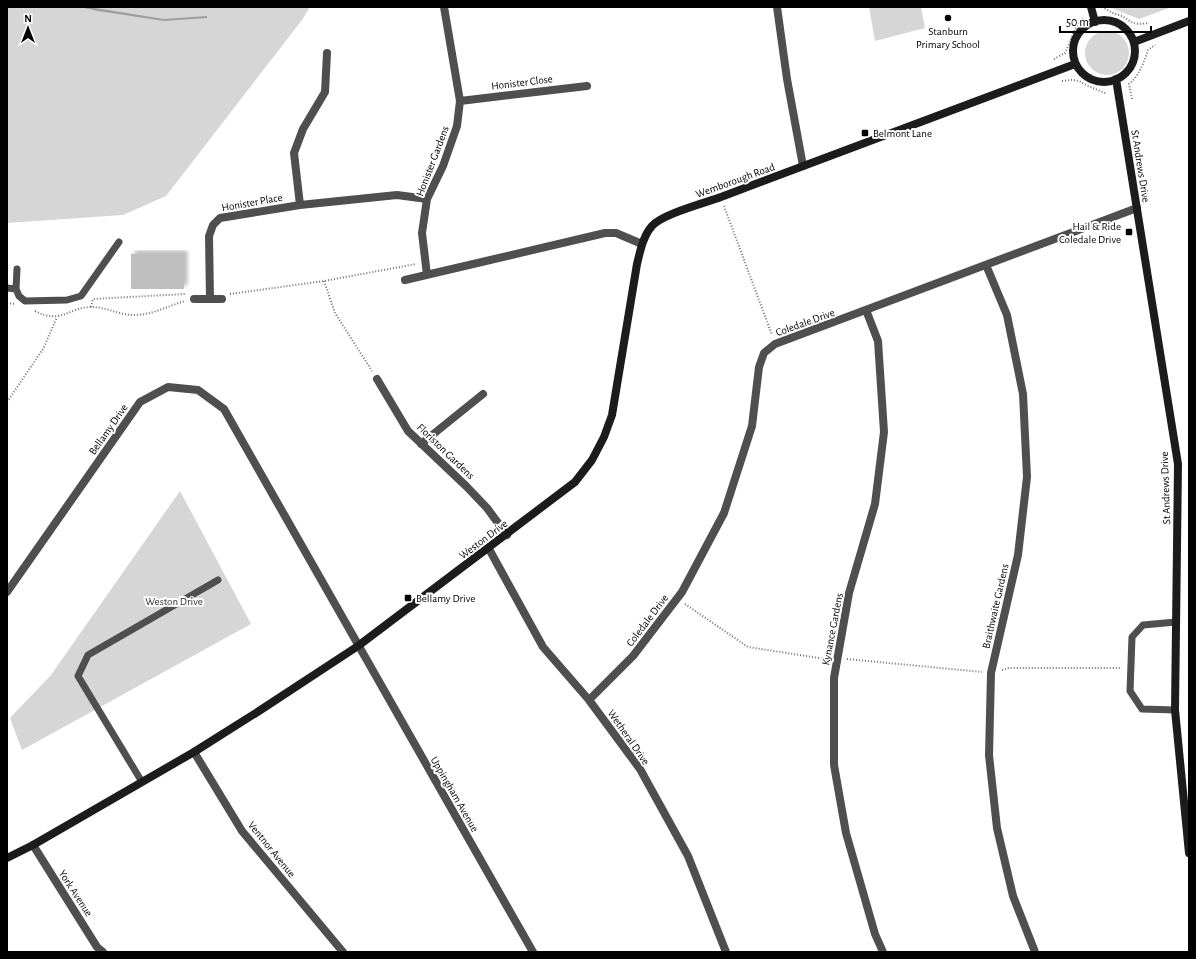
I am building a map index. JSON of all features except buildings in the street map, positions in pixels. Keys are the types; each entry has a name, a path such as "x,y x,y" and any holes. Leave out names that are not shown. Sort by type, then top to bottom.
{"street":[{"name":"Honister Gardens","path":"427,275 422,232 427,199 443,166 457,126 460,101 444,7"},
{"path":"777,7 787,79 803,166"},
{"path":"1091,7 1095,22"},
{"path":"1104,20 1118,24 1129,33 1134,42 1135,52 1133,62 1128,71 1120,78 1102,82 1093,80 1085,76 1076,64 1073,51 1079,33 1086,26 1095,22 1104,20"},
{"path":"1134,42 1189,21"},
{"name":"Honister Place","path":"300,206 294,153 303,129 325,92 327,53"},
{"name":"Wemborough Road","path":"642,244 652,226 669,215 721,197 1076,64"},
{"name":"St Andrews Drive","path":"1116,79 1178,464 1176,710 1189,853"},
{"name":"Honister Close","path":"460,101 587,86"},
{"name":"Honister Place","path":"210,298 209,236 212,225 220,218 397,194 427,199"},
{"name":"Coledale Drive","path":"589,700 633,656 682,592 724,513 752,426 759,367 764,353 775,344 1137,208"},
{"path":"405,280 605,233 616,233 642,244"},
{"name":"Weston Drive","path":"7,858 33,846 194,752 358,646 489,549 575,482 592,460 604,437 612,416 637,264 642,244"},
{"name":"Braithwaite Gardens","path":"986,265 1007,315 1023,394 1027,477 1018,555 991,673 989,755 997,828 1013,896 1035,952"},
{"path":"192,297 222,299"},
{"name":"Kynance Gardens","path":"866,310 878,341 884,432 875,504 850,593 834,678 834,765 846,834 875,934 883,952"},
{"name":"Floriston Gardens","path":"377,379 408,430 487,508 507,534"},
{"name":"Bellamy Drive","path":"7,592 140,402 168,388 198,390 224,409 358,646"},
{"path":"421,444 483,394"},
{"name":"Wetheral Drive","path":"489,549 543,647 589,700 640,770 688,856 726,952"},
{"name":"Uppingham Avenue","path":"358,646 533,952"},
{"name":"Ventnor Avenue","path":"194,752 242,831 343,952"},
{"name":"York Avenue","path":"33,846 97,947 103,952"}],"lane":[{"path":"16,269 16,289 19,296 25,300 67,300 81,296 119,242"},
{"path":"7,288 16,289"},
{"path":"142,782 78,676 88,655 218,580"},
{"path":"1176,622 1143,625 1132,638 1130,691 1142,709 1176,710"}],"path":[{"path":"1102,7 1133,23 1149,23"},
{"path":"1054,59 1066,53 1076,27 1085,14"},
{"path":"1132,100 1129,84 1134,80 1148,50 1156,45"},
{"path":"1062,81 1079,81 1086,86 1107,94 1108,99"},
{"path":"721,197 775,344"},
{"path":"229,294 324,281 416,264"},
{"path":"324,281 335,313 377,379"},
{"path":"91,307 93,299 192,297"},
{"path":"7,402 43,349 57,317 82,308 91,307 103,308 117,313 134,315 152,313 192,297"},
{"path":"677,598 748,647 819,658 855,659 991,673 1009,668 1131,668"}],"green space":[{"path":"7,7 310,7 302,20 166,196 123,215 7,223"},
{"path":"869,7 921,7 925,28 875,41"},
{"path":"1109,7 1172,7 1139,19"},
{"path":"1107,31 1119,35 1125,41 1129,53 1125,65 1119,71 1107,75 1095,71 1089,65 1085,53 1089,41 1095,35"},
{"name":"Weston Drive","path":"180,491 251,624 22,750 10,718 51,675"}],"shaded area":[{"path":"79,7 89,7 164,19 207,16 207,18 164,21"}],"place":[{"name":"Stanburn Primary School","path":"948,18"},
{"name":"Belmont Lane","path":"865,133"},
{"name":"Hail & Ride Coledale Drive","path":"1129,232"},
{"name":"Bellamy Drive","path":"408,598"}]}
